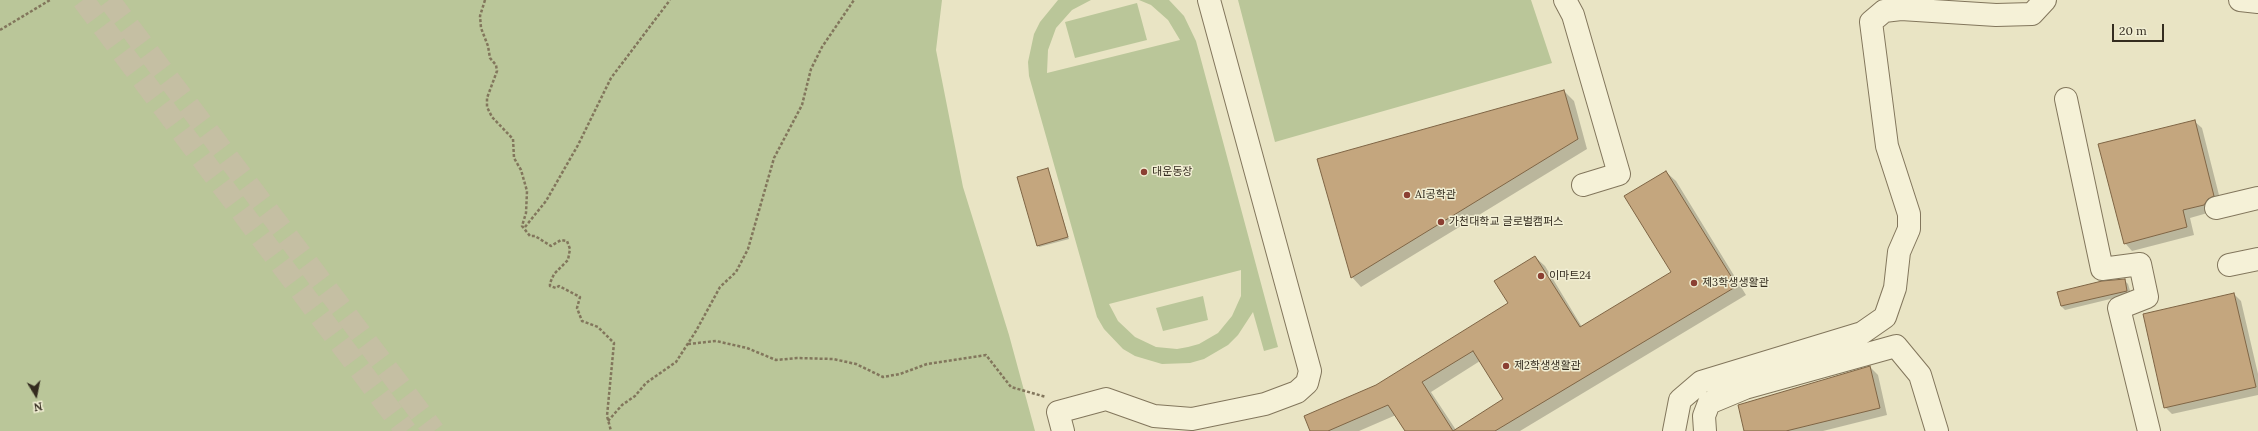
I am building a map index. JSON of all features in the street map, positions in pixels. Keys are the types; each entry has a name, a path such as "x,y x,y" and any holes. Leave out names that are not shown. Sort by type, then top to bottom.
{"street":[{"path":"1060,421 1106,399 1154,416 1192,419 1265,404 1297,392 1306,383 1310,372 1209,0"},
{"path":"1565,0 1573,16 1619,174 1584,185"},
{"path":"1674,431 1680,400 1701,382 1862,334 1885,317 1895,288 1899,252 1910,229 1909,214 1887,146 1871,22 1884,11 1901,9 1996,15 2032,14 2045,0"},
{"path":"2240,0 2258,2"},
{"path":"2066,99 2102,269 2140,264 2146,297 2119,308 2149,431"},
{"path":"2216,208 2258,198"},
{"path":"2229,265 2258,259"},
{"path":"1706,431 1704,416 1709,403 1745,388 1896,346 1920,375 1937,431"}],"path":[{"path":"0,30 50,0"},
{"path":"485,0 480,16 482,28 490,58 497,71 487,98 487,107 490,114 513,139 514,158 521,170 527,191 526,213 522,226 525,227 530,236 535,236 551,246 555,245 561,240 567,241 570,249 568,260 554,274 550,286 556,288 559,286 580,297 577,308 582,321 598,327 614,343 608,422 611,431"},
{"path":"525,227 546,201 578,145 611,78 670,0"},
{"path":"608,422 622,405 635,396 646,383 676,362 718,291 736,272 743,260 774,158 802,105 811,69 822,48 854,0"},
{"path":"688,344 716,342 747,348 776,360 796,358 833,359 856,364 883,377 900,374 927,364 986,355 1011,387 1047,397 1060,421"}],"green space":[{"path":"0,0 942,0 936,50 963,187 1009,335 1035,431 0,431"},
{"name":"대운동장","path":"1058,0 1091,0 1072,10 1056,28 1048,50 1047,73 1180,40 1168,20 1151,5 1139,0 1169,0 1184,16 1196,41 1278,347 1264,351 1253,312 1238,335 1228,345 1204,359 1190,363 1162,364 1135,356 1123,349 1104,329 1097,317 1029,76 1028,62 1034,34 1040,22","holes":["1241,270 1241,296 1232,316 1218,333 1199,344 1177,349 1156,347 1135,337 1118,321 1109,304"]},
{"path":"1238,0 1531,0 1552,63 1275,142"},
{"path":"1137,3 1147,40 1075,58 1065,22"},
{"path":"1203,296 1208,320 1163,331 1156,308"}],"building":[{"name":"AI공학관","path":"1564,90 1578,139 1351,278 1317,159"},
{"path":"2195,120 2214,196 2208,199 2204,205 2183,210 2187,227 2124,244 2098,144"},
{"path":"1048,168 1068,237 1037,246 1017,177"},
{"path":"1666,171 1737,286 1495,431 1453,431 1405,431 1388,405 1328,431 1310,431 1304,416 1376,385 1508,303 1494,281 1535,256 1580,327 1671,272 1624,196","holes":["1473,351 1503,399 1453,431 1422,382"]},
{"path":"2125,279 2127,291 2061,306 2057,292 2102,281"},
{"path":"2234,293 2256,387 2164,408 2143,314"},
{"path":"1870,366 1880,408 1786,431 1744,431 1738,405"}],"tunnel":[{"path":"83,0 406,431"},
{"path":"109,0 434,431"}],"place":[{"name":"대운동장","path":"1144,172"},
{"name":"AI공학관","path":"1407,195"},
{"name":"가천대학교 글로벌캠퍼스","path":"1441,222"},
{"name":"이마트24","path":"1541,276"},
{"name":"제3학생생활관","path":"1694,283"},
{"name":"제2학생생활관","path":"1506,366"}]}
